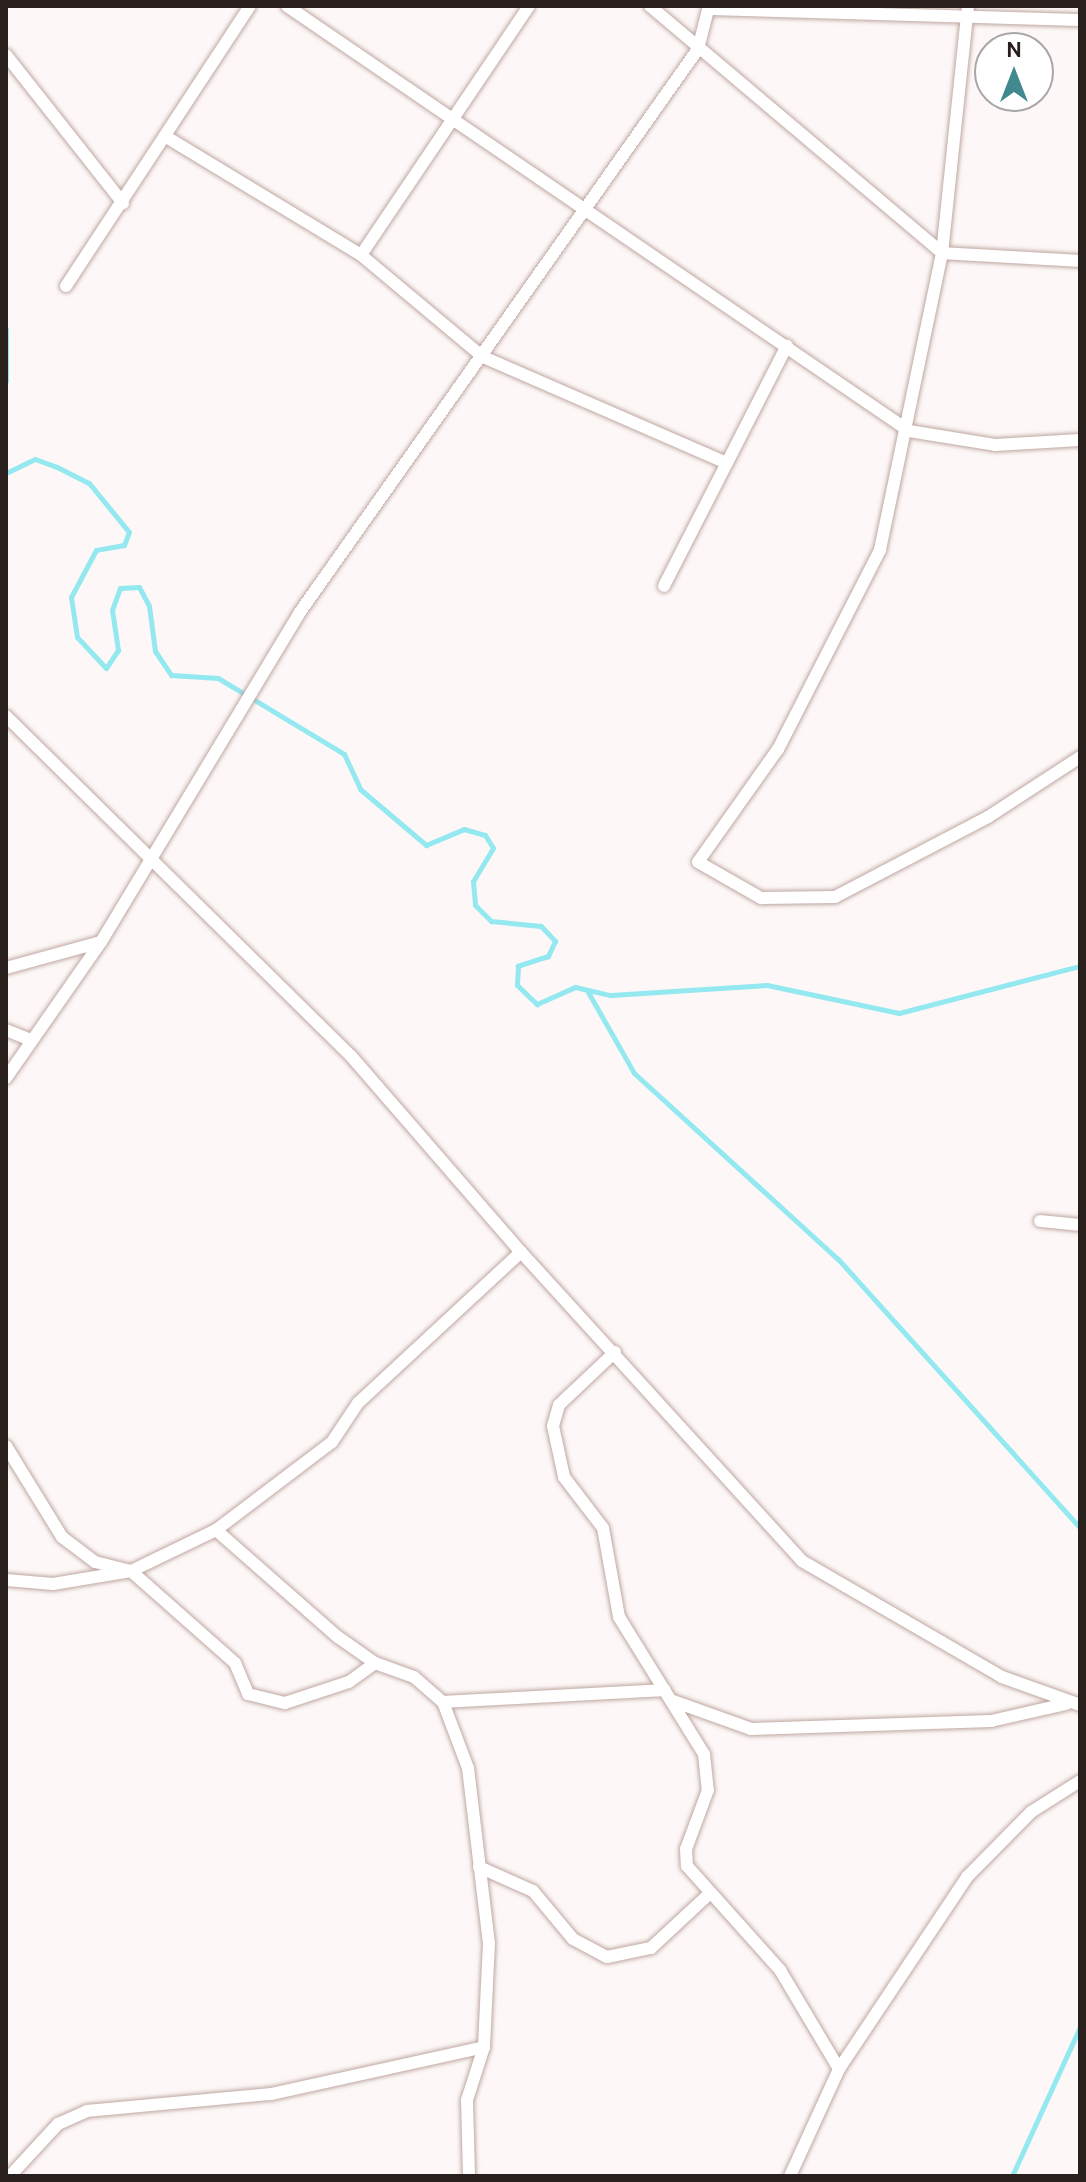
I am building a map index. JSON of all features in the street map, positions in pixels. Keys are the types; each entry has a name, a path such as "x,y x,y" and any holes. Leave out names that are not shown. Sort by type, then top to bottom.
{"street":[{"path":"66,286 168,138 250,6"},
{"path":"287,6 909,431 995,445 1080,440"},
{"path":"361,255 529,6"},
{"path":"650,6 942,253 1080,261"},
{"path":"6,1078 101,942 300,612 698,49 709,8 968,13 1080,20"},
{"path":"968,13 942,253 909,431 880,550 778,749 698,862 761,898 835,897 988,817 1080,757"},
{"path":"6,55 123,203"},
{"path":"168,138 361,255 483,357 727,463"},
{"path":"664,586 787,346"},
{"path":"6,716 148,860 351,1056 521,1252 802,1561 1002,1677 1066,1704"},
{"path":"6,968 101,942"},
{"path":"6,1030 31,1040"},
{"path":"1040,1221 1080,1225"},
{"path":"6,1580 53,1584 131,1571 216,1530 332,1442 358,1403 521,1252"},
{"path":"615,1352 559,1405 553,1426 564,1477 603,1528 619,1617 704,1754 708,1790 686,1849 694,1880 780,1970 839,2069"},
{"path":"6,1446 62,1537 95,1562 131,1571 235,1663 248,1694 285,1703 349,1682 375,1663"},
{"path":"216,1530 375,1663 414,1677 443,1702 468,1768 489,1943 484,2047 467,2100 469,2176"},
{"path":"443,1702 665,1690"},
{"path":"673,1701 751,1729 991,1721 1066,1704 1080,1705"},
{"path":"790,2176 839,2069 967,1877 1031,1812 1080,1781"},
{"path":"479,1867 533,1891 573,1939 607,1957 651,1948 708,1895"},
{"path":"10,2176 58,2124 87,2111 271,2094 484,2047"}],"waterway":[{"path":"6,329 6,381"},
{"path":"6,473 35,459 57,467 89,483 129,532 124,545 96,550 71,597 77,637 106,668 118,650 112,610 120,588 139,587 149,606 155,651 171,675 218,678 344,754 360,789 426,845 464,829 485,835 493,848 473,881 475,905 491,921 541,926 555,941 548,956 518,966 517,985 537,1004 575,987 611,995 767,985 899,1013 1080,966"},
{"path":"588,992 634,1073 838,1259 1080,1528"},
{"path":"1012,2176 1080,2027"}]}
